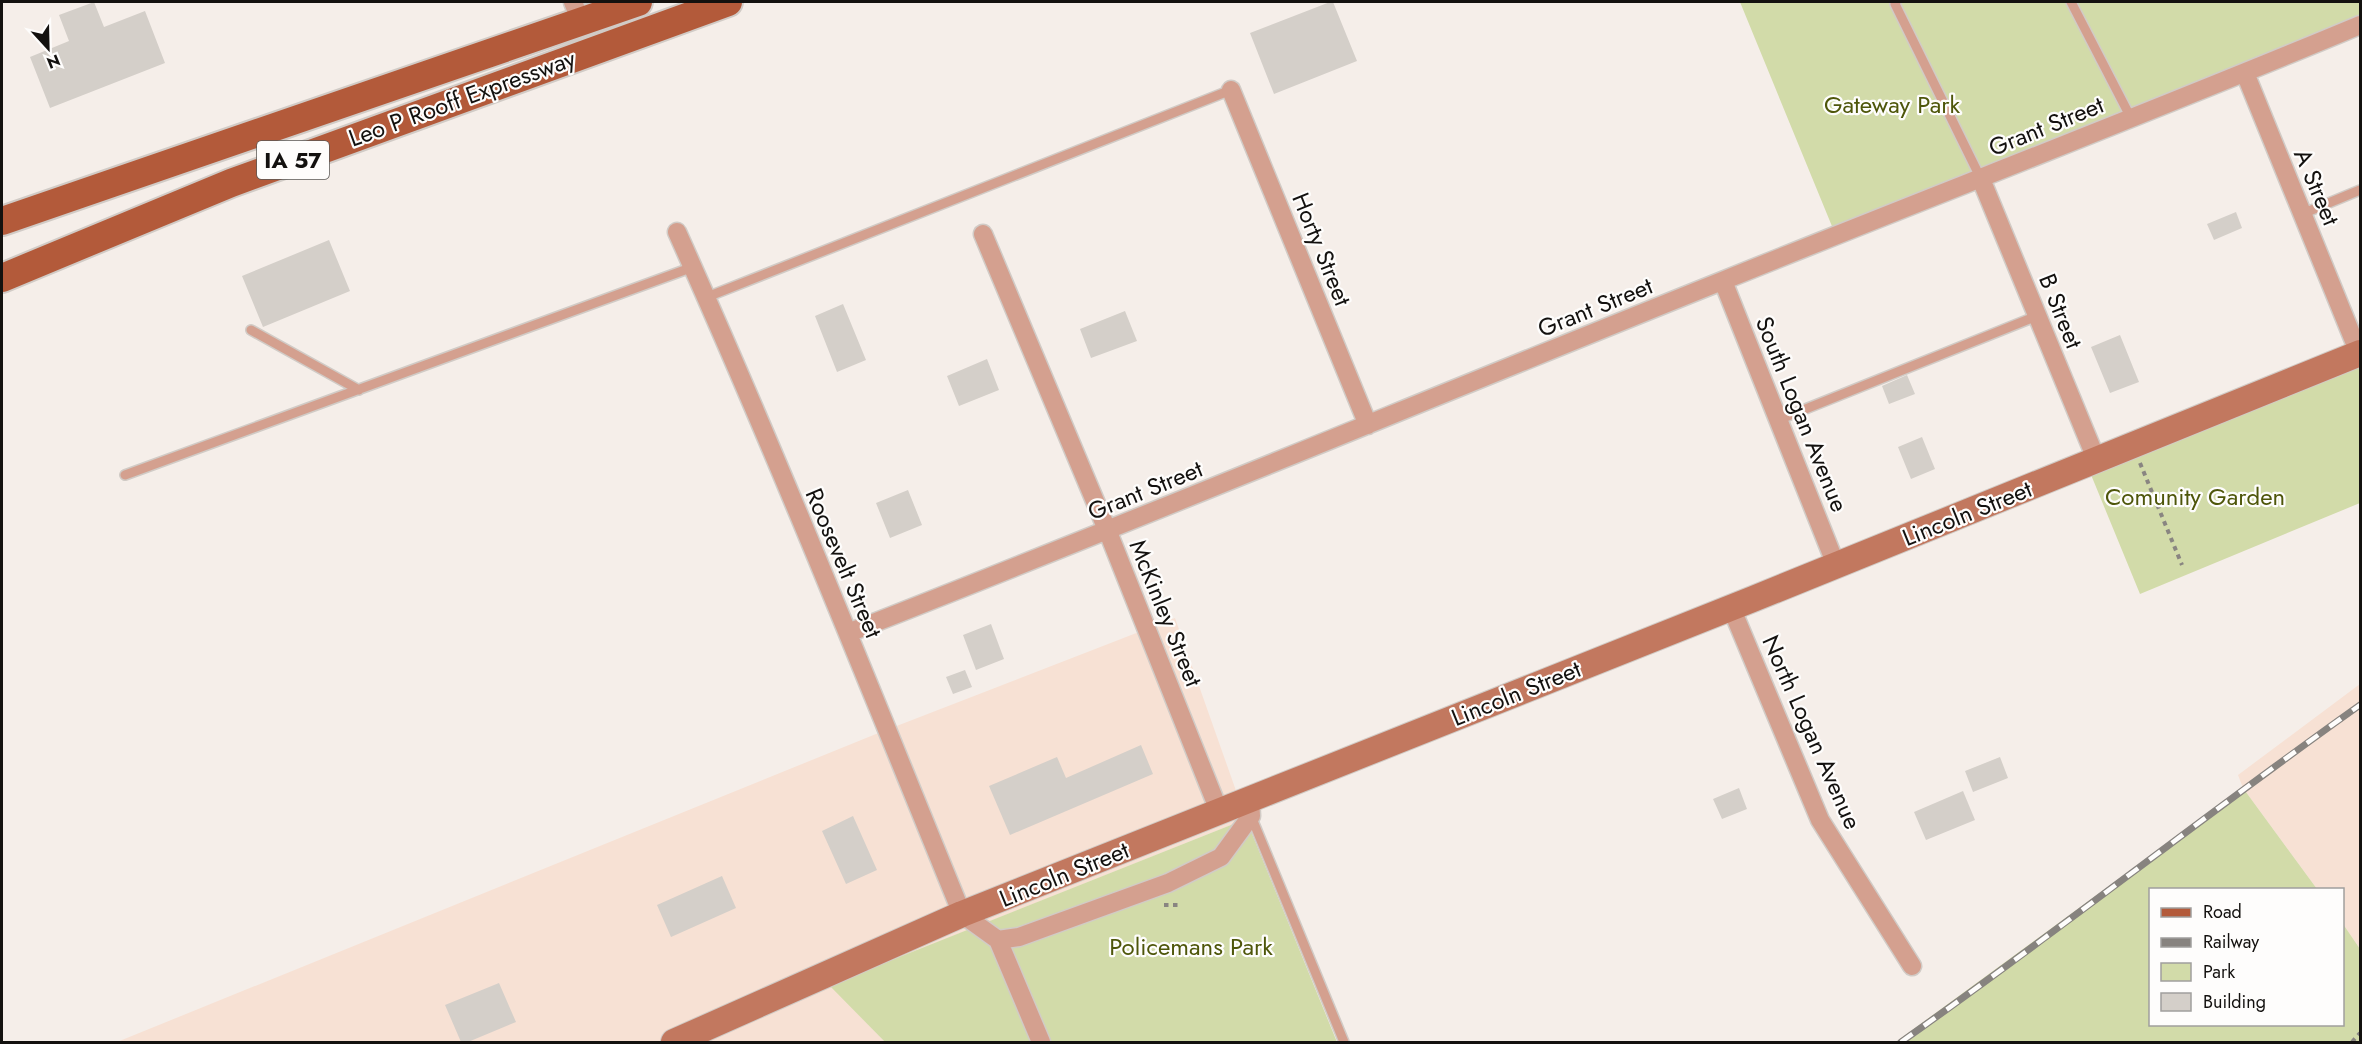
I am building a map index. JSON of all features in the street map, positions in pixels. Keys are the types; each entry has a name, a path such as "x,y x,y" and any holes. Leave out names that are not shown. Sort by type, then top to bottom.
{"main road":[{"name":"Leo P Rooff Expressway","path":"2,221 577,12 638,2"},
{"name":"Leo P Rooff Expressway","path":"2,279 231,183 728,2"},
{"name":"Lincoln Street","path":"674,1042 962,914 1219,811 1251,807 1836,565 2360,353"}],"street":[{"name":"Grant Street","path":"848,633 1108,531 2361,25"},
{"name":"A Street","path":"2245,73 2360,353"},
{"name":"Horty Street","path":"1231,90 1368,425"},
{"name":"B Street","path":"1981,179 2097,461"},
{"name":"Roosevelt Street","path":"677,231 848,633 962,914"},
{"name":"McKinley Street","path":"983,234 1108,531 1219,811"},
{"name":"South Logan Avenue","path":"1723,281 1836,565"},
{"name":"North Logan Avenue","path":"1731,608 1820,820 1912,966"},
{"path":"998,940 1019,937 1168,883 1221,857 1251,807"},
{"path":"962,914 998,940 1041,1042"}],"lane":[{"path":"1895,2 1981,179"},
{"path":"2071,2 2131,118"},
{"path":"707,297 1231,90"},
{"path":"2302,214 2361,190"},
{"path":"126,475 693,267"},
{"path":"1778,420 2037,316"},
{"path":"250,330 359,390"},
{"path":"1251,807 1344,1042"}],"path":[{"path":"2133,446 2182,565"},
{"path":"2352,1042 2361,1034"}],"shaded area":[{"path":"1175,618 1246,819 830,985 885,1042 117,1042 876,734"},
{"path":"2360,684 2360,949 2344,925 2344,888 2316,888 2243,788 2238,775"}],"green space":[{"name":"Gateway Park","path":"1740,2 2360,2 2360,25 1836,236"},
{"name":"Comunity Garden","path":"2360,353 2360,503 2140,594 2087,465"},
{"path":"2243,788 2316,888 2149,888 2149,1026 2344,1026 2344,925 2360,949 2360,1042 1896,1042"},
{"name":"Policemans Park","path":"1246,819 1337,1042 885,1042 829,985"}],"building":[{"path":"94,2 104,27 145,11 165,63 50,108 30,57 69,41 59,15"},
{"path":"1333,2 1357,61 1274,94 1250,33"},
{"path":"2236,212 2242,228 2214,240 2207,224"},
{"path":"329,240 350,291 263,327 242,276"},
{"path":"843,304 866,360 837,372 815,316"},
{"path":"1125,311 1137,341 1091,358 1080,329"},
{"path":"2120,335 2139,382 2110,393 2091,347"},
{"path":"987,359 999,390 959,406 947,376"},
{"path":"1907,375 1915,394 1889,404 1882,386"},
{"path":"1922,437 1935,469 1911,479 1898,447"},
{"path":"908,490 922,525 890,538 876,503"},
{"path":"991,624 1004,659 976,670 963,635"},
{"path":"965,670 972,687 953,694 946,677"},
{"path":"1141,745 1153,774 1010,835 989,786 1057,757 1066,778"},
{"path":"2000,757 2008,778 1973,792 1965,771"},
{"path":"1739,788 1747,809 1722,819 1713,799"},
{"path":"1963,791 1975,820 1926,840 1914,812"},
{"path":"853,816 877,870 846,884 822,831"},
{"path":"722,876 736,908 671,937 657,905"},
{"path":"499,983 516,1022 468,1042 461,1042 445,1005"}],"railway":[{"path":"1901,1042 2360,705"}]}
